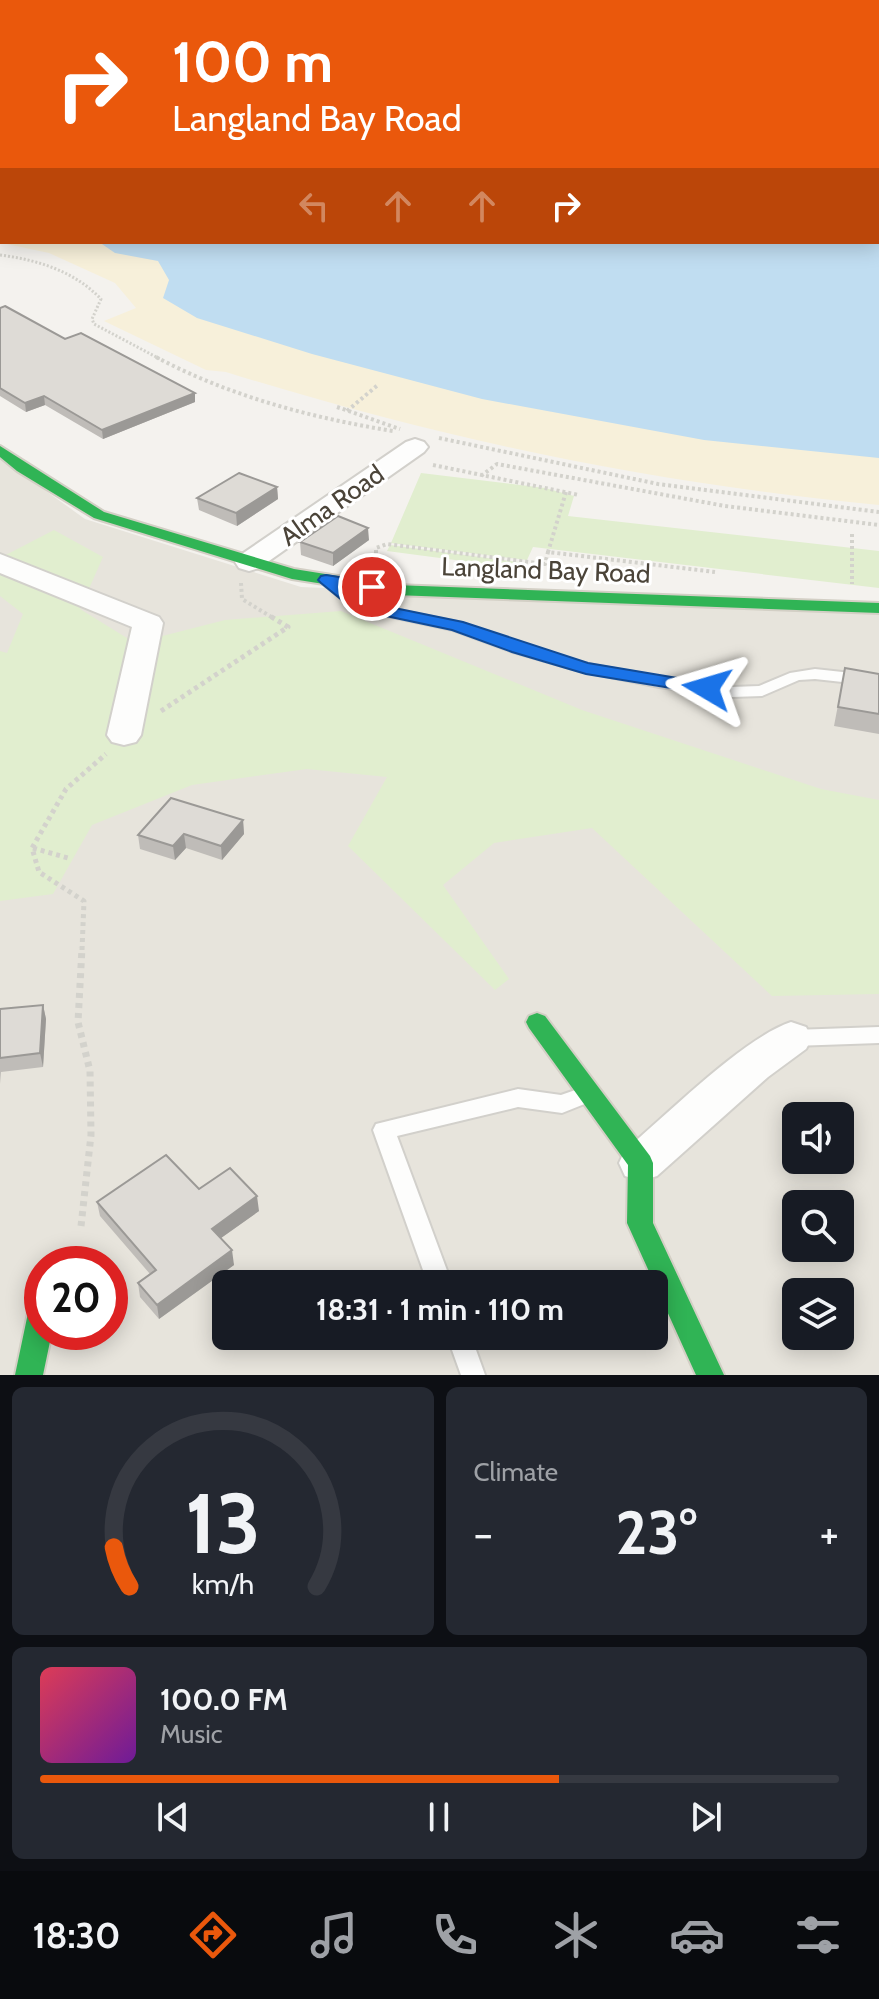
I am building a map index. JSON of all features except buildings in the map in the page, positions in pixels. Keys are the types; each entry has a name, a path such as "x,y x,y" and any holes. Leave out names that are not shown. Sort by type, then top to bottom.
{"street":[{"name":"Alma Road","path":"244,574 412,443"},
{"name":"Langland Bay Road","path":"0,450 22,468 99,515 244,574 326,580 394,590 879,608"},
{"path":"0,563 148,623 120,740"},
{"path":"537,1022 641,1163 640,1223 710,1375"},
{"path":"641,1163 753,1065 791,1038"},
{"path":"29,1375 34,1350"}],"lane":[{"path":"326,580 359,606 457,626 518,649 586,668 659,682 732,692 762,691 796,676 815,674 879,681"},
{"path":"791,1038 879,1035"},
{"path":"435,1270 384,1130 518,1098 562,1104 589,1093"},
{"path":"464,1350 473,1375"}],"path":[{"path":"0,255 34,260 91,287 101,299 92,319 94,324 202,382 382,432 481,476 579,495"},
{"path":"347,411 379,384"},
{"path":"337,407 391,424"},
{"path":"412,443 727,495 879,512"},
{"path":"481,476 497,464 725,506 879,524"},
{"path":"612,487 619,477"},
{"path":"376,548 387,544 545,564 566,492"},
{"path":"852,534 852,589"},
{"path":"548,552 730,574"},
{"path":"153,716 288,627 242,599 244,574"},
{"path":"81,1226 91,1135 90,1071 78,1022 84,901 39,872 32,848 66,789 120,740"},
{"path":"32,848 68,858"}],"shaded area":[{"path":"0,458 85,519 301,587 879,612 879,1375 0,1375"}],"green space":[{"path":"421,473 545,488 574,496 568,516 879,551 879,588 533,547 527,560 391,543"},
{"path":"54,530 103,557 80,609 135,643 225,620 341,611 582,710 821,789 879,800 879,994 772,996 592,828 494,843 443,885 509,979 495,990 348,846 387,777 307,769 192,785 92,825 53,894 0,901 0,651 7,653 23,614 0,596 0,558"},
{"path":"390,545 526,563 523,569 387,551"}],"sand":[{"path":"7,244 437,244 879,342 879,505 712,484 549,456 388,418 226,372 206,370 104,321 136,308 115,283 49,253"}],"water":[{"path":"102,244 879,244 879,458 704,440 482,399 312,354 197,318 163,298 169,280 158,261 115,253"}],"traffic: fast":[{"path":"0,450 22,468 99,515 292,574 394,590 879,608"},
{"path":"537,1022 641,1163 640,1223 710,1375"},
{"path":"29,1375 34,1350"}],"route":[{"path":"372,587 326,580 359,606 457,626 518,649 586,668 707,688"}]}
